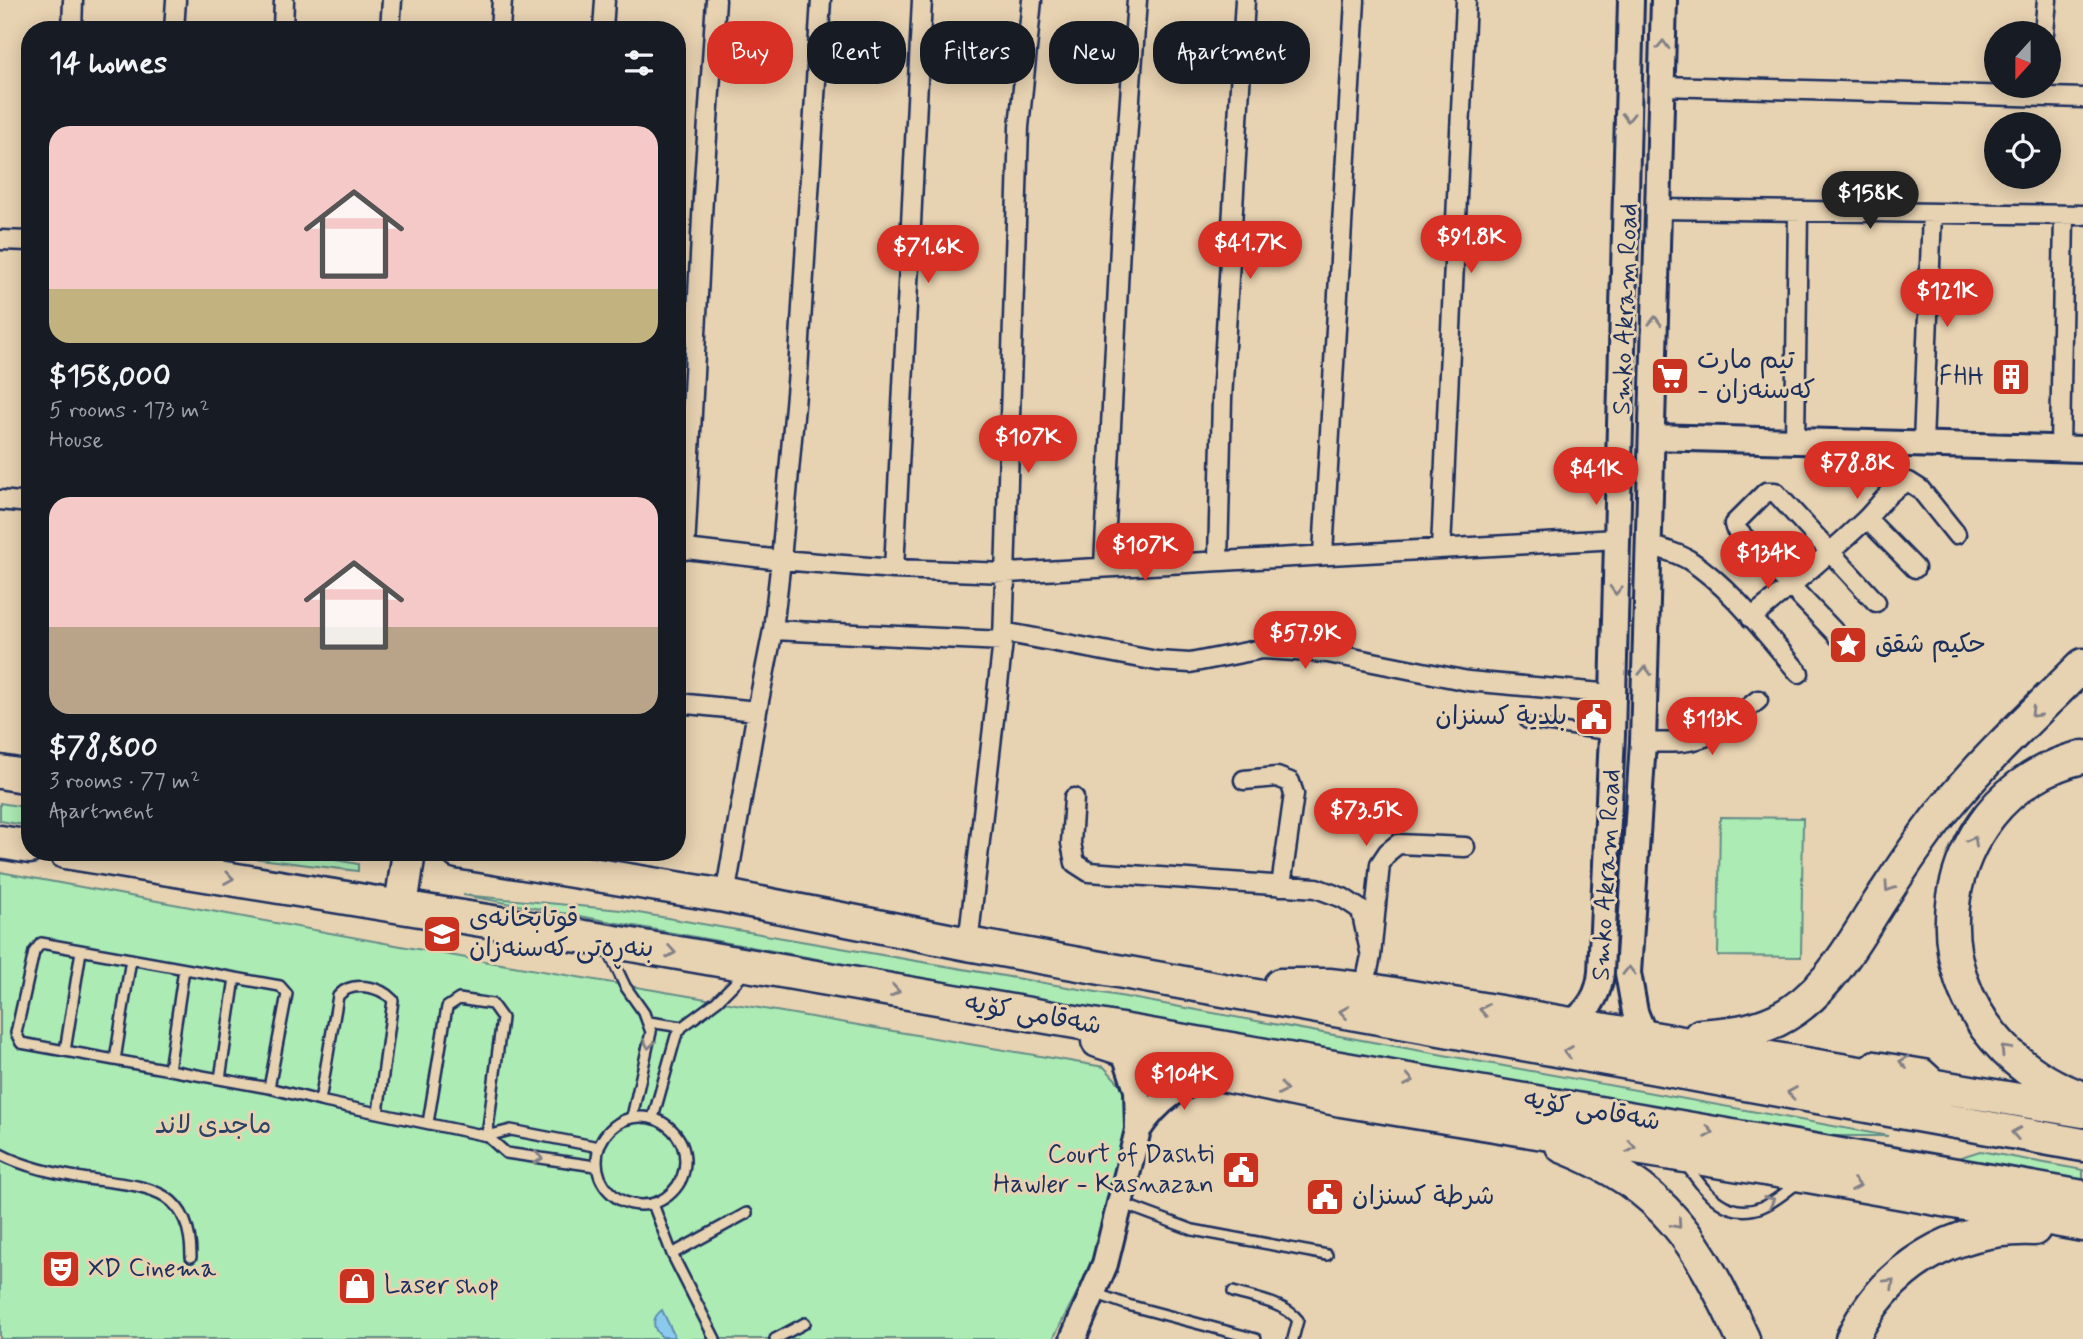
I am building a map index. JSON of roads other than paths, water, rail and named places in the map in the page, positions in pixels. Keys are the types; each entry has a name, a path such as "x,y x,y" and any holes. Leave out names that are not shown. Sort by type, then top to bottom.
{"highway":[{"path":"1649,1038 1744,1032 1779,1019 1810,996 1837,967 1881,898 1947,805 2083,665"},
{"path":"2083,757 2043,771 2017,789 1996,807 1979,829 1957,880 1952,907 1952,934 1956,962 1965,990 1977,1016 1994,1039 2014,1060 2038,1077 2063,1091 2083,1098"},
{"path":"0,772 21,776"},
{"path":"0,842 21,846"},
{"name":"شەقامی کۆیە","path":"121,861 603,940 2083,1196"},
{"path":"401,906 408,861"},
{"name":"شەقامی کۆیە","path":"555,861 968,944 2083,1145"},
{"path":"1214,988 1294,984 1364,989 2083,1111"},
{"path":"1035,1015 1125,1052 1217,1075 1341,1100 1808,1176 2083,1225"},
{"path":"1516,1127 1583,1154 1609,1168 1656,1202 1700,1253 1744,1339"},
{"path":"1852,1339 1875,1299 1891,1282 1909,1266 1950,1244 1995,1231 2019,1228 2083,1231"}],"street":[{"path":"72,21 73,0"},
{"path":"175,21 176,0"},
{"path":"283,21 284,0"},
{"path":"391,21 392,0"},
{"path":"501,21 502,0"},
{"path":"604,21 605,0"},
{"path":"686,465 716,0"},
{"path":"725,896 773,630 781,560 798,372 821,0"},
{"path":"894,569 922,0"},
{"path":"968,944 1003,637 1019,128 1032,0"},
{"path":"1104,566 1121,226 1137,0"},
{"path":"1217,560 1222,399 1245,0"},
{"path":"1323,554 1354,0"},
{"path":"1441,548 1466,0"},
{"path":"1570,1024 1589,1008 1600,985 1612,735 1631,0"},
{"name":"Smko Akram Road","path":"1649,1038 1635,1012 1628,973 1643,742 1664,0"},
{"path":"2045,21 2047,0"},
{"path":"1662,86 1984,90"},
{"path":"2062,95 2083,98"},
{"path":"1658,209 2083,215"},
{"path":"1795,441 1798,211"},
{"path":"1923,444 1933,213"},
{"path":"1652,437 2071,448 2064,215"},
{"path":"0,240 21,241"},
{"path":"1751,618 1791,587 1867,519 1899,485 1909,482 1920,489 1956,534"},
{"path":"1845,643 1734,526 1766,492 1775,492 1877,602"},
{"path":"0,500 21,502"},
{"path":"1867,519 1915,568"},
{"path":"686,550 894,569 1007,573 1618,539"},
{"path":"1649,545 1689,560 1707,574 1751,618 1799,673"},
{"path":"773,630 1003,637 1157,661 1190,663 1262,649 1328,653 1468,681 1613,694"},
{"path":"1643,742 1690,743 1708,738 1758,700"},
{"path":"686,704 757,711"},
{"path":"1244,780 1277,777 1290,782 1294,794 1281,886"},
{"path":"1074,798 1071,843 1074,863 1089,872 1316,888 1343,898 1361,910 1371,957"},
{"path":"1364,989 1371,957 1380,864 1388,852 1398,844 1465,847"},
{"path":"1073,1339 1105,1264 1138,1130 1137,1090 1125,1052"},
{"path":"1138,1130 1158,1104 1171,1093 1200,1079 1217,1075"}],"lane":[{"path":"1526,723 1612,735"},
{"path":"603,940 625,986 649,1022 650,1041 632,1117"},
{"path":"269,1088 287,994 280,986 41,943 34,952 16,1033 21,1043 269,1088 487,1136 511,1130 599,1147"},
{"path":"65,1051 80,951"},
{"path":"115,1060 131,960"},
{"path":"653,1118 672,1046 682,1027 710,1007 751,967"},
{"path":"169,1070 184,969"},
{"path":"220,1079 235,978"},
{"path":"320,1101 338,996 343,989 351,986 384,991 393,1000 378,1113"},
{"path":"428,1123 447,1007 459,999 492,1004 502,1018 487,1136"},
{"path":"649,1022 682,1027"},
{"path":"632,1117 653,1118 674,1131 685,1153 685,1165 677,1188 668,1196 653,1204 635,1205 618,1199 606,1189 595,1166 599,1147 607,1131 632,1117"},
{"path":"487,1136 506,1153 595,1166"},
{"path":"0,1154 48,1171 138,1185 169,1198 183,1215 191,1235 191,1257"},
{"path":"1679,1155 1708,1195 1735,1208 1763,1207 1808,1176"},
{"path":"1122,1203 1193,1230 1327,1255"},
{"path":"653,1204 672,1254 716,1339"},
{"path":"672,1254 747,1213"},
{"path":"1233,1292 1279,1307 1294,1315 1298,1320 1293,1339"},
{"path":"1094,1293 1128,1305 1256,1339"},
{"path":"775,1339 805,1323"}],"water":[{"path":"662,1310 675,1337 662,1337 656,1331 655,1320"}],"place":[{"name":"تیم مارت - کەسنەزان","path":"1670,376"},
{"name":"FHH","path":"2011,377"},
{"name":"حكيم شقق","path":"1848,645"},
{"name":"بلدية كسنزان","path":"1594,717"},
{"name":"قوتابخانەی بنەڕەتی کەسنەزان","path":"442,934"},
{"name":"Court of Dashti Hawler - Kasnazan","path":"1241,1170"},
{"name":"شرطة كسنزان","path":"1325,1197"},
{"name":"XD Cinema","path":"61,1269"},
{"name":"Laser shop","path":"357,1286"}],"park label":[{"name":"ماجدی لاند","path":"213,1126"}]}
